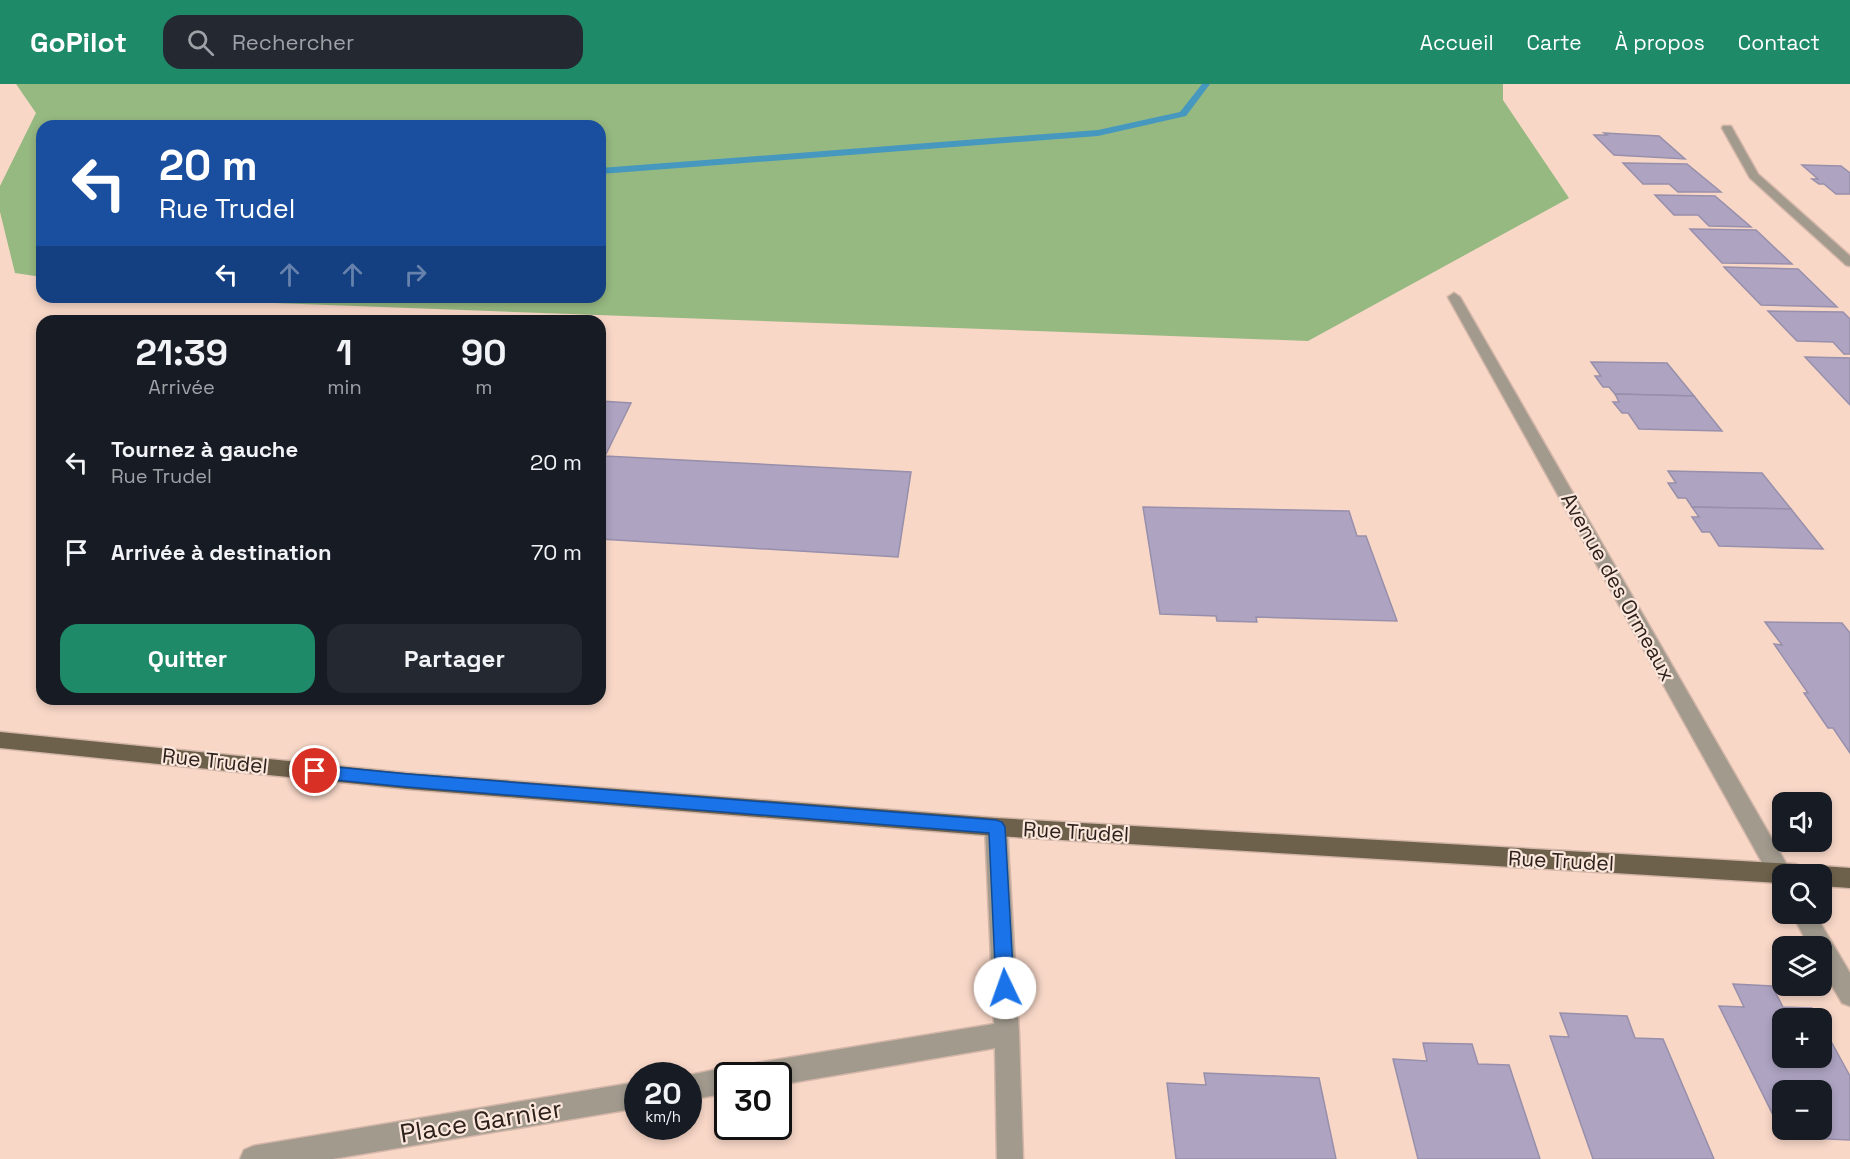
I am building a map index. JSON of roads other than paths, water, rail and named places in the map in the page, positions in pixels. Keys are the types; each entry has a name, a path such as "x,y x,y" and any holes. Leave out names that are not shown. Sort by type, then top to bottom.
{"main road":[{"name":"Rue Trudel","path":"0,741 407,781 996,827 1772,874"},
{"path":"1832,877 1850,878"}],"street":[{"path":"1728,128 1754,176 1850,262"},
{"name":"Avenue des Ormeaux","path":"1454,297 1780,864"},
{"path":"996,827 1007,1034 1010,1159"},
{"path":"1809,924 1850,995"},
{"path":"792,1070 1007,1034"},
{"name":"Place Garnier","path":"253,1159 624,1097"}],"waterway":[{"path":"606,171 1098,133 1183,114 1206,84"}]}
